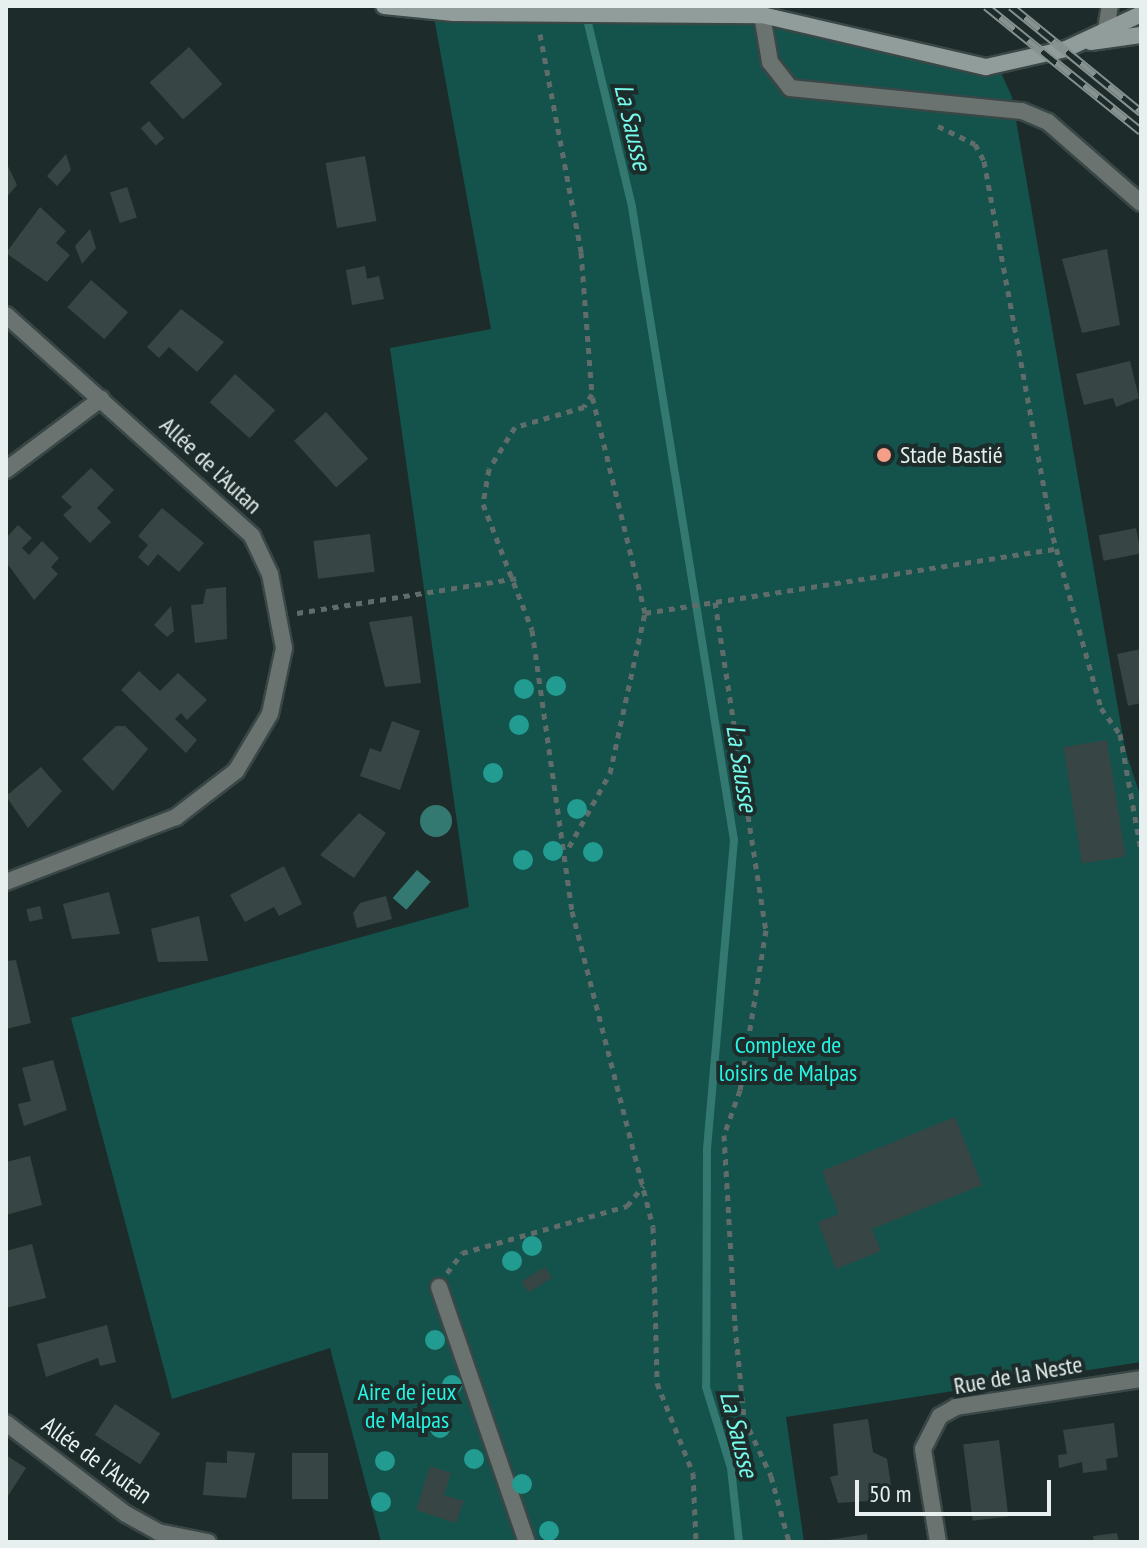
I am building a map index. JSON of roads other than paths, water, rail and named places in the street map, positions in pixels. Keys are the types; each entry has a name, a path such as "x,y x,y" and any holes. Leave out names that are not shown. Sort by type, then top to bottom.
{"street":[{"path":"384,6 454,13 600,9 762,15 973,66 1012,64 1078,44 1141,35"},
{"path":"1106,30 1110,6"},
{"path":"1078,44 1136,12"},
{"path":"762,15 770,62 790,88 1022,111 1048,122 1141,203"},
{"name":"Allée de l'Autan","path":"6,315 252,536 282,616 278,686 236,771 176,817 6,882"},
{"path":"6,470 101,399"},
{"path":"439,1287 527,1542"},
{"name":"Rue de la Neste","path":"938,1542 923,1449 940,1416 956,1407 1141,1379"},
{"name":"Allée de l'Autan","path":"6,1423 162,1537 208,1542"}],"waterway":[{"name":"La Sausse","path":"586,15 632,207 734,840 707,1151 706,1387 731,1468 739,1542"}],"railway":[{"path":"986,6 1141,131"},
{"path":"1011,6 1141,112"}],"place":[{"name":"Stade Bastié","path":"884,455"}],"park label":[{"name":"Complexe de loisirs de Malpas","path":"788,1059"},
{"name":"Aire de jeux de Malpas","path":"407,1406"}]}
